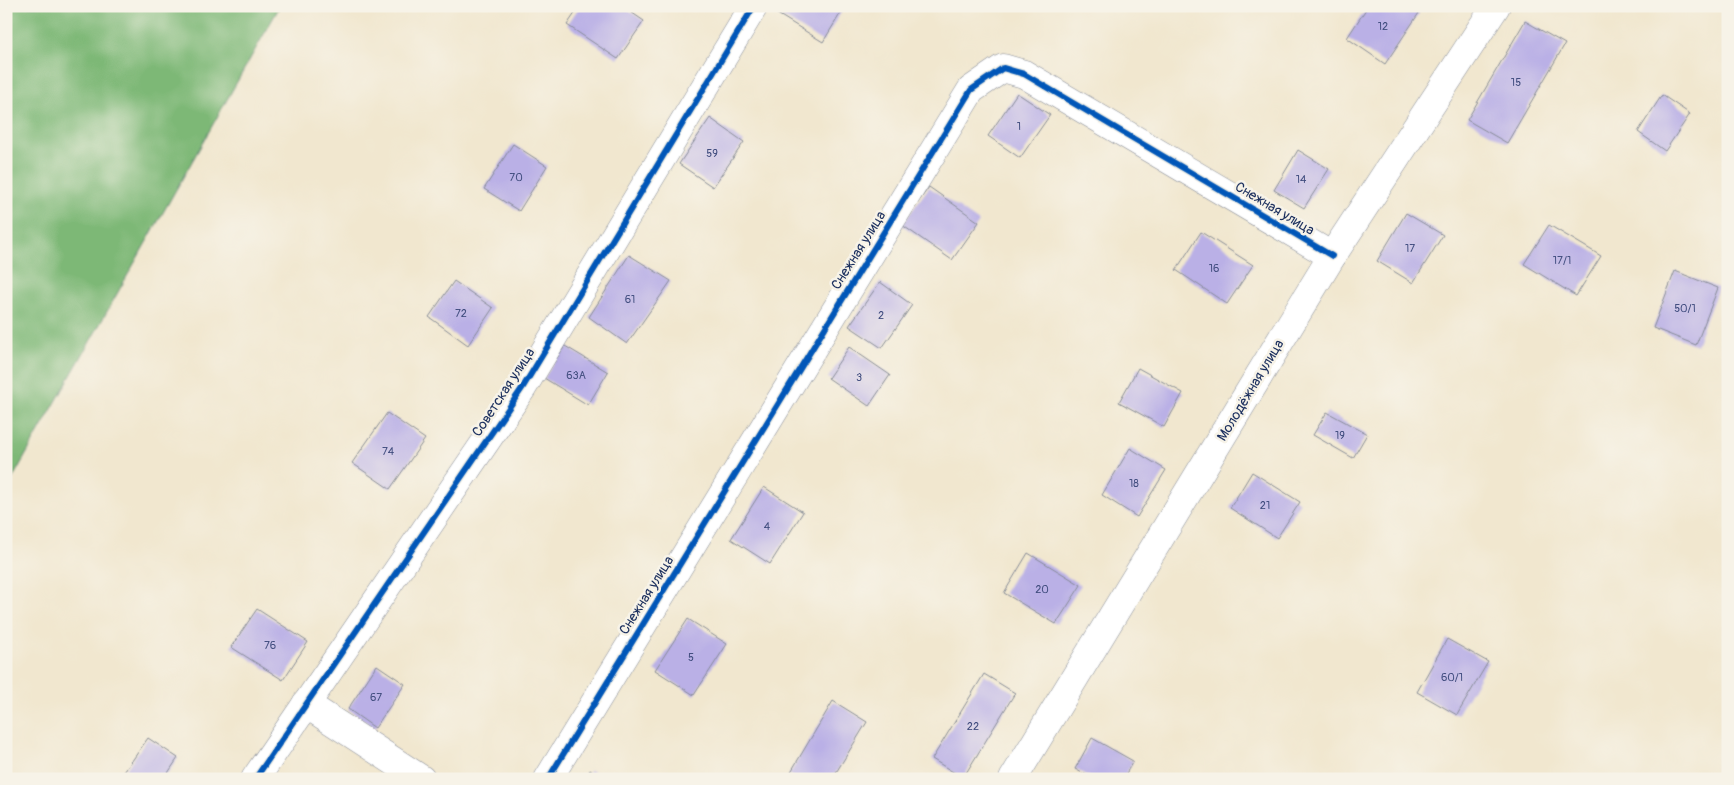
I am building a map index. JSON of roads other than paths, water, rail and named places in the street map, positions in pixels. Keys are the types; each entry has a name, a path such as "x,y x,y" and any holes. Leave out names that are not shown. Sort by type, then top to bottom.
{"street":[{"name":"Советская улица","path":"255,779 522,387 754,6"},
{"name":"Молодёжная улица","path":"1013,779 1332,256 1496,6"},
{"name":"Снежная улица","path":"548,779 971,90 1003,68 1024,74 1332,256"},
{"path":"306,704 421,779"}]}
